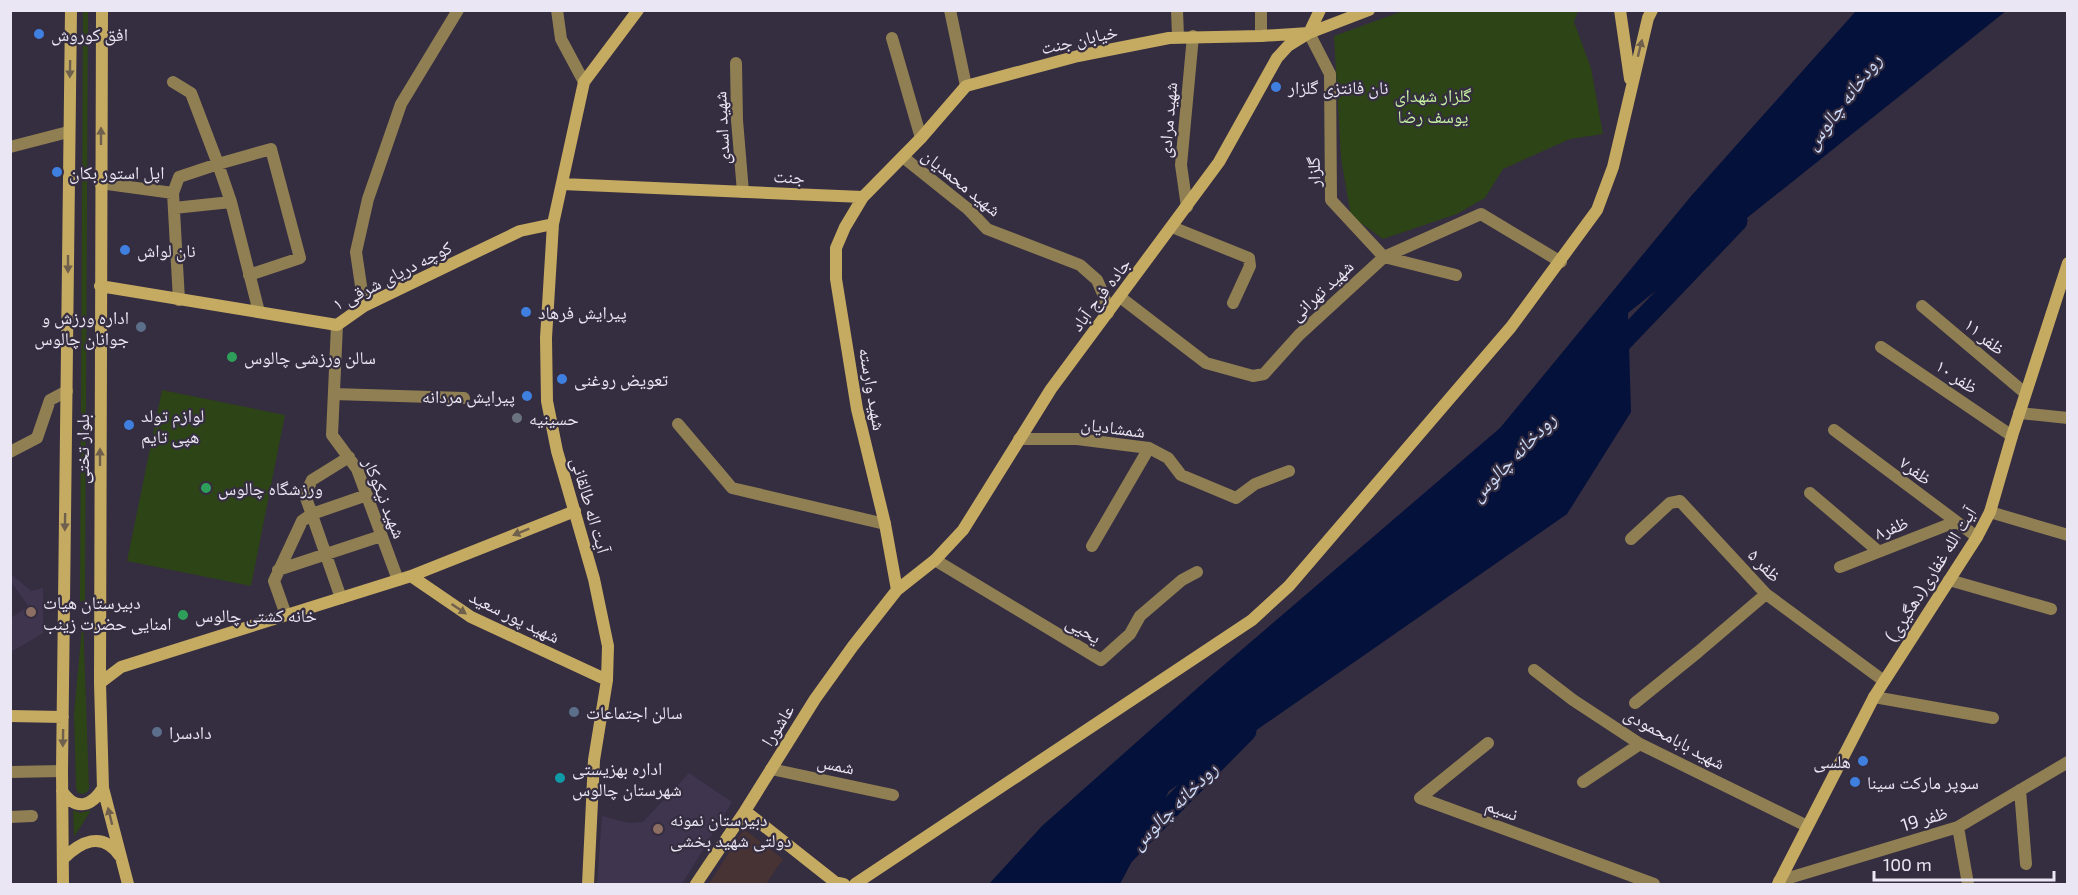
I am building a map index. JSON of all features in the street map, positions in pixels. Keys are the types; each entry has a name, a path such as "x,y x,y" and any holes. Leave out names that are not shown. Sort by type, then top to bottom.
{"street":[{"name":"بلوار تختی","path":"63,885 62,771 71,10"},
{"name":"بلوار تختی","path":"102,10 100,683 103,788 128,885"},
{"path":"364,306 356,252 368,199 401,104 458,10"},
{"path":"557,10 561,39 584,82"},
{"name":"آیت اله طالقانی","path":"588,885 594,760 607,680 608,646 594,579 558,451 547,401 546,338 553,224 584,82 638,10"},
{"path":"863,197 921,138 966,86 950,10"},
{"path":"1177,10 1178,37"},
{"path":"1261,10 1261,36"},
{"name":"جاده فرج آباد","path":"897,590 935,560 963,531 1051,389 1219,162 1277,58 1288,46 1308,33 1320,10"},
{"path":"1308,33 1369,10"},
{"path":"1620,10 1631,86"},
{"path":"855,885 1252,620 1296,578 1511,327 1597,210 1613,167 1631,86 1652,10"},
{"name":"خیابان جنت","path":"966,86 1078,56 1178,37 1308,33"},
{"name":"گلزار","path":"1308,33 1330,74 1331,200 1384,257"},
{"name":"شهید مرادی","path":"1187,207 1181,165 1193,36"},
{"path":"892,38 921,138"},
{"name":"شهید اسدی","path":"736,63 737,120 743,192"},
{"path":"172,82 191,93 218,164 231,202 259,312"},
{"path":"10,147 69,132"},
{"path":"179,300 173,193 179,177 271,149 300,258 249,274"},
{"name":"شهید محمدیان","path":"903,157 968,209 987,229 1080,265 1097,280 1108,313"},
{"path":"100,183 173,193"},
{"name":"جنت","path":"561,184 863,197"},
{"name":"شهید وارسته","path":"863,197 845,227 836,248 836,279 857,409 885,524 897,590"},
{"path":"174,208 231,202"},
{"name":"شهید تهرانی","path":"1120,297 1206,363 1253,376 1264,374 1299,335 1384,257 1481,214 1561,262"},
{"name":"کوچه دریای شرقی ۱","path":"100,286 337,325 364,306 520,231 553,224"},
{"path":"1172,227 1249,258 1250,266 1233,303"},
{"path":"1384,257 1456,275"},
{"name":"آیت الله غفاری(دهگیری)","path":"1779,883 1874,697 1977,537 1990,512 2019,412 2067,263"},
{"name":"ظفر ۱۱","path":"1922,306 2025,393"},
{"name":"شهید نیکوکار","path":"337,325 332,435 357,469 398,580"},
{"name":"ظفر ۱۰","path":"1881,347 2012,436"},
{"path":"10,452 37,438 50,400 67,391"},
{"path":"334,394 464,399"},
{"path":"2019,412 2067,418"},
{"path":"678,424 732,488 885,524"},
{"name":"ظفر۷","path":"1834,430 1977,537"},
{"name":"شمشادیان","path":"1019,439 1077,440 1149,448 1168,458 1181,475 1236,498 1255,484 1289,471"},
{"path":"1092,546 1149,448"},
{"path":"341,598 305,495 312,480 349,457"},
{"path":"1810,493 1878,551"},
{"path":"286,615 274,581 302,521 312,514 367,495"},
{"name":"ظفر ۵","path":"1632,539 1670,503 1680,501 1766,594 1884,681"},
{"path":"100,683 121,667 411,576 575,511"},
{"path":"1990,512 2067,535"},
{"name":"ظفر۸","path":"1839,567 1955,522"},
{"path":"278,570 381,536"},
{"name":"یحیی","path":"935,560 1101,660 1130,634 1140,616 1182,580 1197,572"},
{"name":"شهید پور سعید","path":"411,576 471,617 607,680"},
{"path":"1949,579 2051,609"},
{"name":"عاشورا","path":"696,885 815,699 897,590"},
{"path":"1635,703 1766,594"},
{"path":"100,653 110,664 121,667"},
{"name":"شهید بابامحمودی","path":"1534,670 1640,744 1807,826"},
{"path":"1874,697 1993,718"},
{"path":"10,716 63,717"},
{"name":"نسیم","path":"1488,743 1420,798 1654,885"},
{"path":"1583,782 1640,744"},
{"name":"ظفر 19","path":"1779,883 1959,827 2067,762"},
{"name":"شمس","path":"771,769 893,795"},
{"path":"10,772 62,771"},
{"path":"62,791 71,802 85,804 97,798 103,788"},
{"path":"2020,790 2026,864"},
{"path":"745,811 835,882 844,885"},
{"path":"10,817 32,816"},
{"path":"1959,827 1968,885"},
{"path":"63,859 79,845 89,841 99,841 116,851 122,860"}],"shaded area":[{"name":"دبیرستان هیات امنایی حضرت زینب","path":"12,575 31,591 43,588 43,633 11,652 11,618 28,606 11,584"},
{"name":"دبیرستان نمونه دولتی شهید بخشی","path":"689,773 732,802 682,884 597,884 602,816 628,823 643,822"},
{"path":"744,829 783,859 766,884 709,884"}],"green space":[{"path":"88,10 85,601 80,601 83,11"},
{"name":"گلزار شهدای یوسف رضا","path":"1403,11 1578,11 1574,22 1591,68 1603,134 1570,139 1503,169 1485,198 1457,214 1383,239 1351,216 1341,159 1334,36"},
{"name":"ورزشگاه چالوس","path":"162,390 285,415 251,586 127,561"},
{"path":"83,616 89,789 83,794 78,793 76,788 74,714"},
{"path":"73,810 80,813 91,810 74,837"}],"water":[{"path":"1856,11 2006,11 1628,313 1631,412 1567,514 1169,791 1120,884 989,884 1042,826 1210,677 1500,428 1692,195"}],"waterway":[{"name":"رودخانه چالوس","path":"1609,355 1737,221"},
{"name":"رودخانه چالوس","path":"1095,884 1246,731"}],"place":[{"name":"افق کوروش","path":"39,34"},
{"name":"نان فانتزی گلزار","path":"1276,87"},
{"name":"اپل استور بکان","path":"57,172"},
{"name":"نان لواش","path":"125,250"},
{"name":"پیرایش فرهاد","path":"526,312"},
{"name":"اداره ورزش و جوانان چالوس","path":"141,327"},
{"name":"سالن ورزشی چالوس","path":"232,357"},
{"name":"تعویض روغنی","path":"562,379"},
{"name":"پیرایش مردانه","path":"527,396"},
{"name":"حسینیه","path":"517,418"},
{"name":"لوازم تولد هپی تایم","path":"129,425"},
{"name":"ورزشگاه چالوس","path":"206,488"},
{"name":"دبیرستان هیات امنایی حضرت زینب","path":"31,612"},
{"name":"خانه کشتی چالوس","path":"183,615"},
{"name":"سالن اجتماعات","path":"574,712"},
{"name":"دادسرا","path":"157,732"},
{"name":"هلسی","path":"1863,761"},
{"name":"اداره بهزیستی شهرستان چالوس","path":"560,778"},
{"name":"سوپر مارکت سینا","path":"1855,782"},
{"name":"دبیرستان نمونه دولتی شهید بخشی","path":"658,829"}]}
